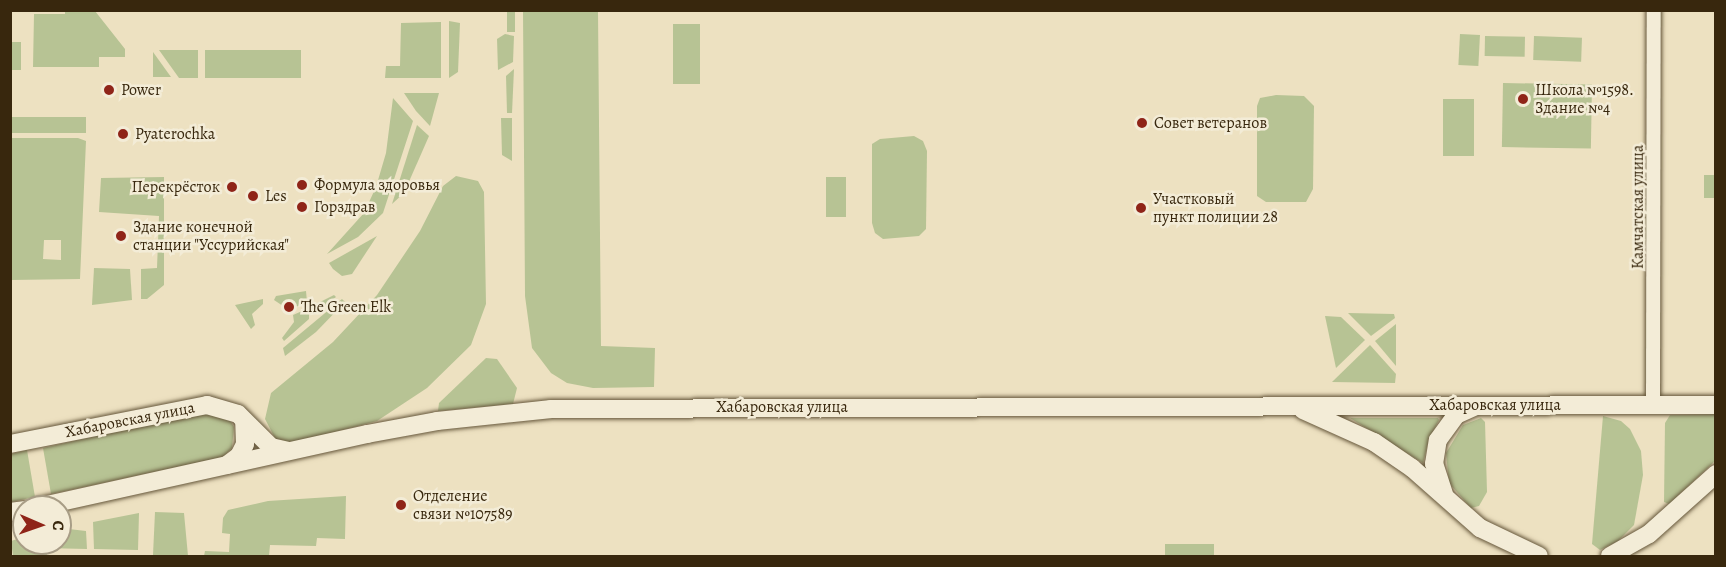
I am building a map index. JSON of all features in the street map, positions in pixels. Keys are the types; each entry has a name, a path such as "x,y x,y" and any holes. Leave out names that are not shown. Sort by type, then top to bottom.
{"main road":[{"name":"Хабаровская улица","path":"72,500 436,421 551,410 1275,405 1716,405"},
{"name":"Хабаровская улица","path":"1275,405 1310,412 1354,431 1392,453 1480,528 1539,556"},
{"name":"Хабаровская улица","path":"10,444 191,406 228,408 271,447 293,452"},
{"path":"1449,501 1436,479 1438,440 1456,415 1483,406"},
{"path":"222,467 239,456 246,433 244,421"},
{"path":"1610,556 1649,534 1716,474"},
{"path":"1480,528 1503,556"}],"street":[{"name":"Камчатская улица","path":"1653,404 1654,10"}],"green space":[{"path":"65,11 95,11 125,49 125,57 99,57 99,67 33,67 34,14 65,14"},
{"path":"507,11 515,11 515,32 507,32"},
{"path":"523,11 598,11 601,346 655,348 654,387 593,388 567,383 551,373 532,348 525,296"},
{"path":"449,21 460,23 458,72 449,78"},
{"path":"441,22 441,78 385,78 386,66 400,66 401,23"},
{"path":"673,24 700,24 700,84 673,84"},
{"path":"505,34 514,36 513,62 498,70 497,39"},
{"path":"1460,34 1480,35 1478,66 1458,65"},
{"path":"1485,36 1525,37 1525,57 1485,56"},
{"path":"1534,36 1582,38 1581,62 1533,60"},
{"path":"10,42 21,42 21,70 10,70"},
{"path":"159,50 198,50 198,78 179,78"},
{"path":"205,50 301,50 301,78 205,78"},
{"path":"153,52 171,77 153,77"},
{"path":"514,69 512,113 507,113 506,76"},
{"path":"1503,83 1592,85 1591,149 1502,147"},
{"path":"404,93 439,93 430,126 416,111"},
{"path":"1276,95 1304,96 1314,106 1313,189 1306,202 1266,202 1257,196 1257,106 1260,98"},
{"path":"393,98 413,121 383,213 358,237 327,254 364,213 376,187 386,153"},
{"path":"1443,99 1474,99 1474,156 1443,156"},
{"path":"11,117 86,117 86,133 11,133"},
{"path":"501,118 512,118 512,161 502,155"},
{"path":"417,125 429,136 404,193 392,204"},
{"path":"914,136 923,141 927,151 926,229 919,236 883,239 875,233 872,223 872,144 880,139"},
{"path":"11,138 78,138 86,141 80,279 11,280","holes":["44,240 61,240 61,260 43,259"]},
{"path":"1704,175 1715,175 1715,198 1704,198"},
{"path":"456,176 478,181 484,192 486,304 471,345 427,388 377,421 289,444 276,440 265,419 271,393 333,342 377,295 420,231 443,186"},
{"path":"164,177 164,285 147,299 141,299 141,269 157,268 159,216 99,212 101,178"},
{"path":"826,177 846,177 846,217 826,217"},
{"path":"377,236 352,274 342,276 329,263"},
{"path":"94,268 130,269 132,300 92,305"},
{"path":"306,291 307,302 289,310 274,300 276,296"},
{"path":"334,295 336,297 315,314 314,305"},
{"path":"263,299 263,304 252,314 255,325 251,329 235,305"},
{"path":"342,299 345,302 316,332 285,356 283,348"},
{"path":"309,308 309,319 284,341 282,338 294,322 293,315"},
{"path":"1348,313 1394,314 1395,318 1371,336"},
{"path":"1325,316 1341,317 1365,340 1336,368"},
{"path":"1396,324 1396,366 1375,341"},
{"path":"1370,345 1396,374 1395,383 1332,382"},
{"path":"486,358 497,359 517,388 513,404 438,411 439,403"},
{"path":"207,411 228,417 234,427 232,448 223,457 51,494 43,448"},
{"path":"1715,414 1715,461 1669,504 1664,502 1665,423 1670,415"},
{"path":"1603,416 1621,421 1630,429 1641,451 1643,475 1634,525 1618,541 1600,550 1592,544"},
{"path":"1350,418 1438,418 1439,420 1429,439 1423,463"},
{"path":"1481,418 1485,422 1487,492 1479,506 1471,508 1449,483 1446,453 1463,425"},
{"path":"27,450 35,495 12,495 11,502 11,454"},
{"path":"346,496 345,539 317,538 316,546 270,545 269,556 204,556 205,551 229,552 230,534 222,533 223,518 228,510 268,501"},
{"path":"155,512 184,513 188,556 153,555"},
{"path":"139,513 138,550 94,549 93,522"},
{"path":"72,529 86,531 87,549 72,549"},
{"path":"1165,544 1214,544 1214,556 1165,556"},
{"path":"13,555 47,555 47,556"}],"place":[{"name":"Power","path":"109,90"},
{"name":"Школа №1598. Здание №4","path":"1523,99"},
{"name":"Совет ветеранов","path":"1142,123"},
{"name":"Pyaterochka","path":"123,134"},
{"name":"Формула здоровья","path":"302,185"},
{"name":"Перекрёсток","path":"232,187"},
{"name":"Les","path":"253,196"},
{"name":"Горздрав","path":"302,207"},
{"name":"Участковый пункт полиции 28","path":"1141,208"},
{"name":"Здание конечной станции \"Уссурийская\"","path":"121,236"},
{"name":"The Green Elk","path":"289,307"},
{"name":"Отделение связи №107589","path":"401,505"}]}
